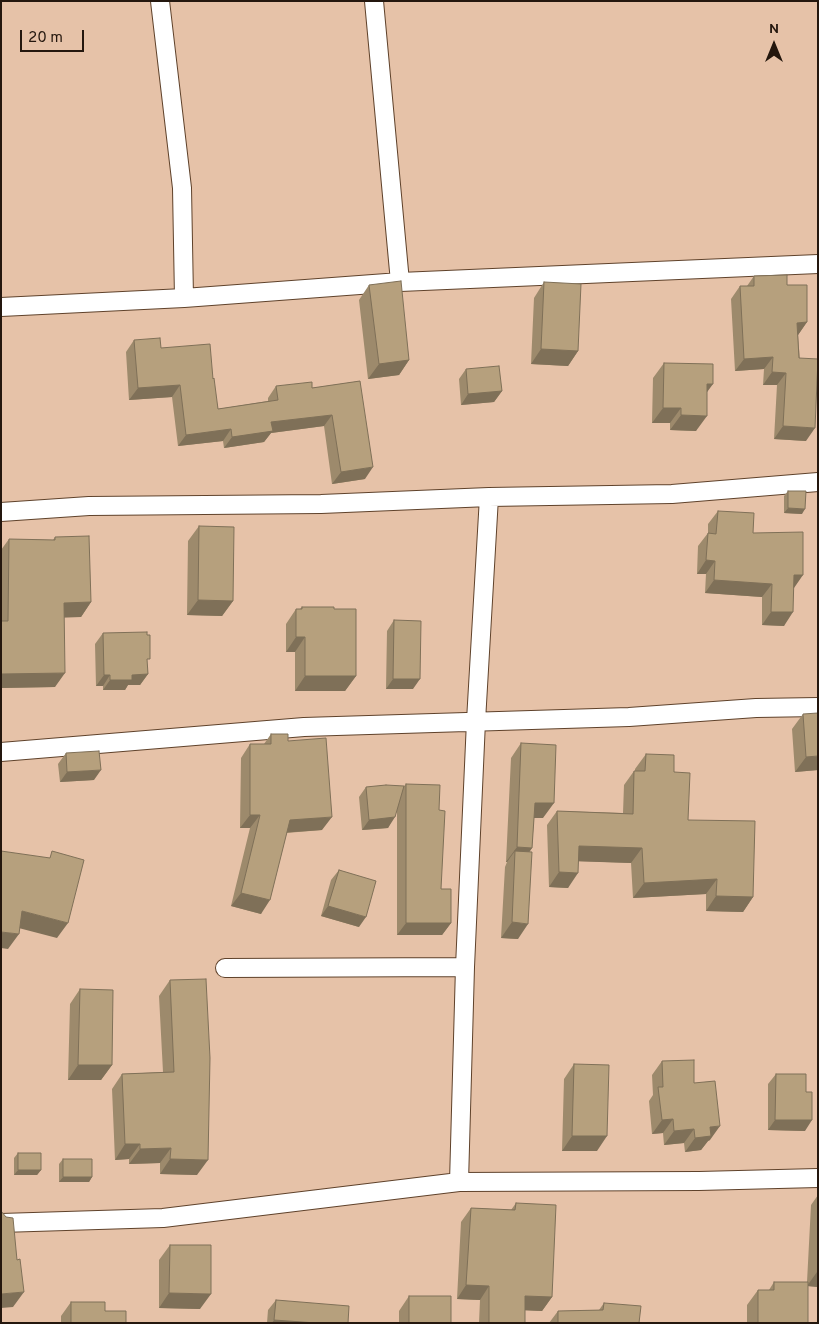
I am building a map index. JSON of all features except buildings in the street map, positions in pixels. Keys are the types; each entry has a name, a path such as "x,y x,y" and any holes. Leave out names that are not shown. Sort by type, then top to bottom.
{"street":[{"path":"160,1 182,188 184,298"},
{"path":"374,1 400,282"},
{"path":"1,307 184,298 400,282 818,264"},
{"path":"1,512 89,506 321,504 489,497 672,494 818,482"},
{"path":"459,1182 465,967 476,721 489,497"},
{"path":"1,752 304,727 629,717 756,708 818,707"},
{"path":"225,968 465,967"},
{"path":"1,1223 163,1218 459,1182 700,1181 818,1178"}]}
